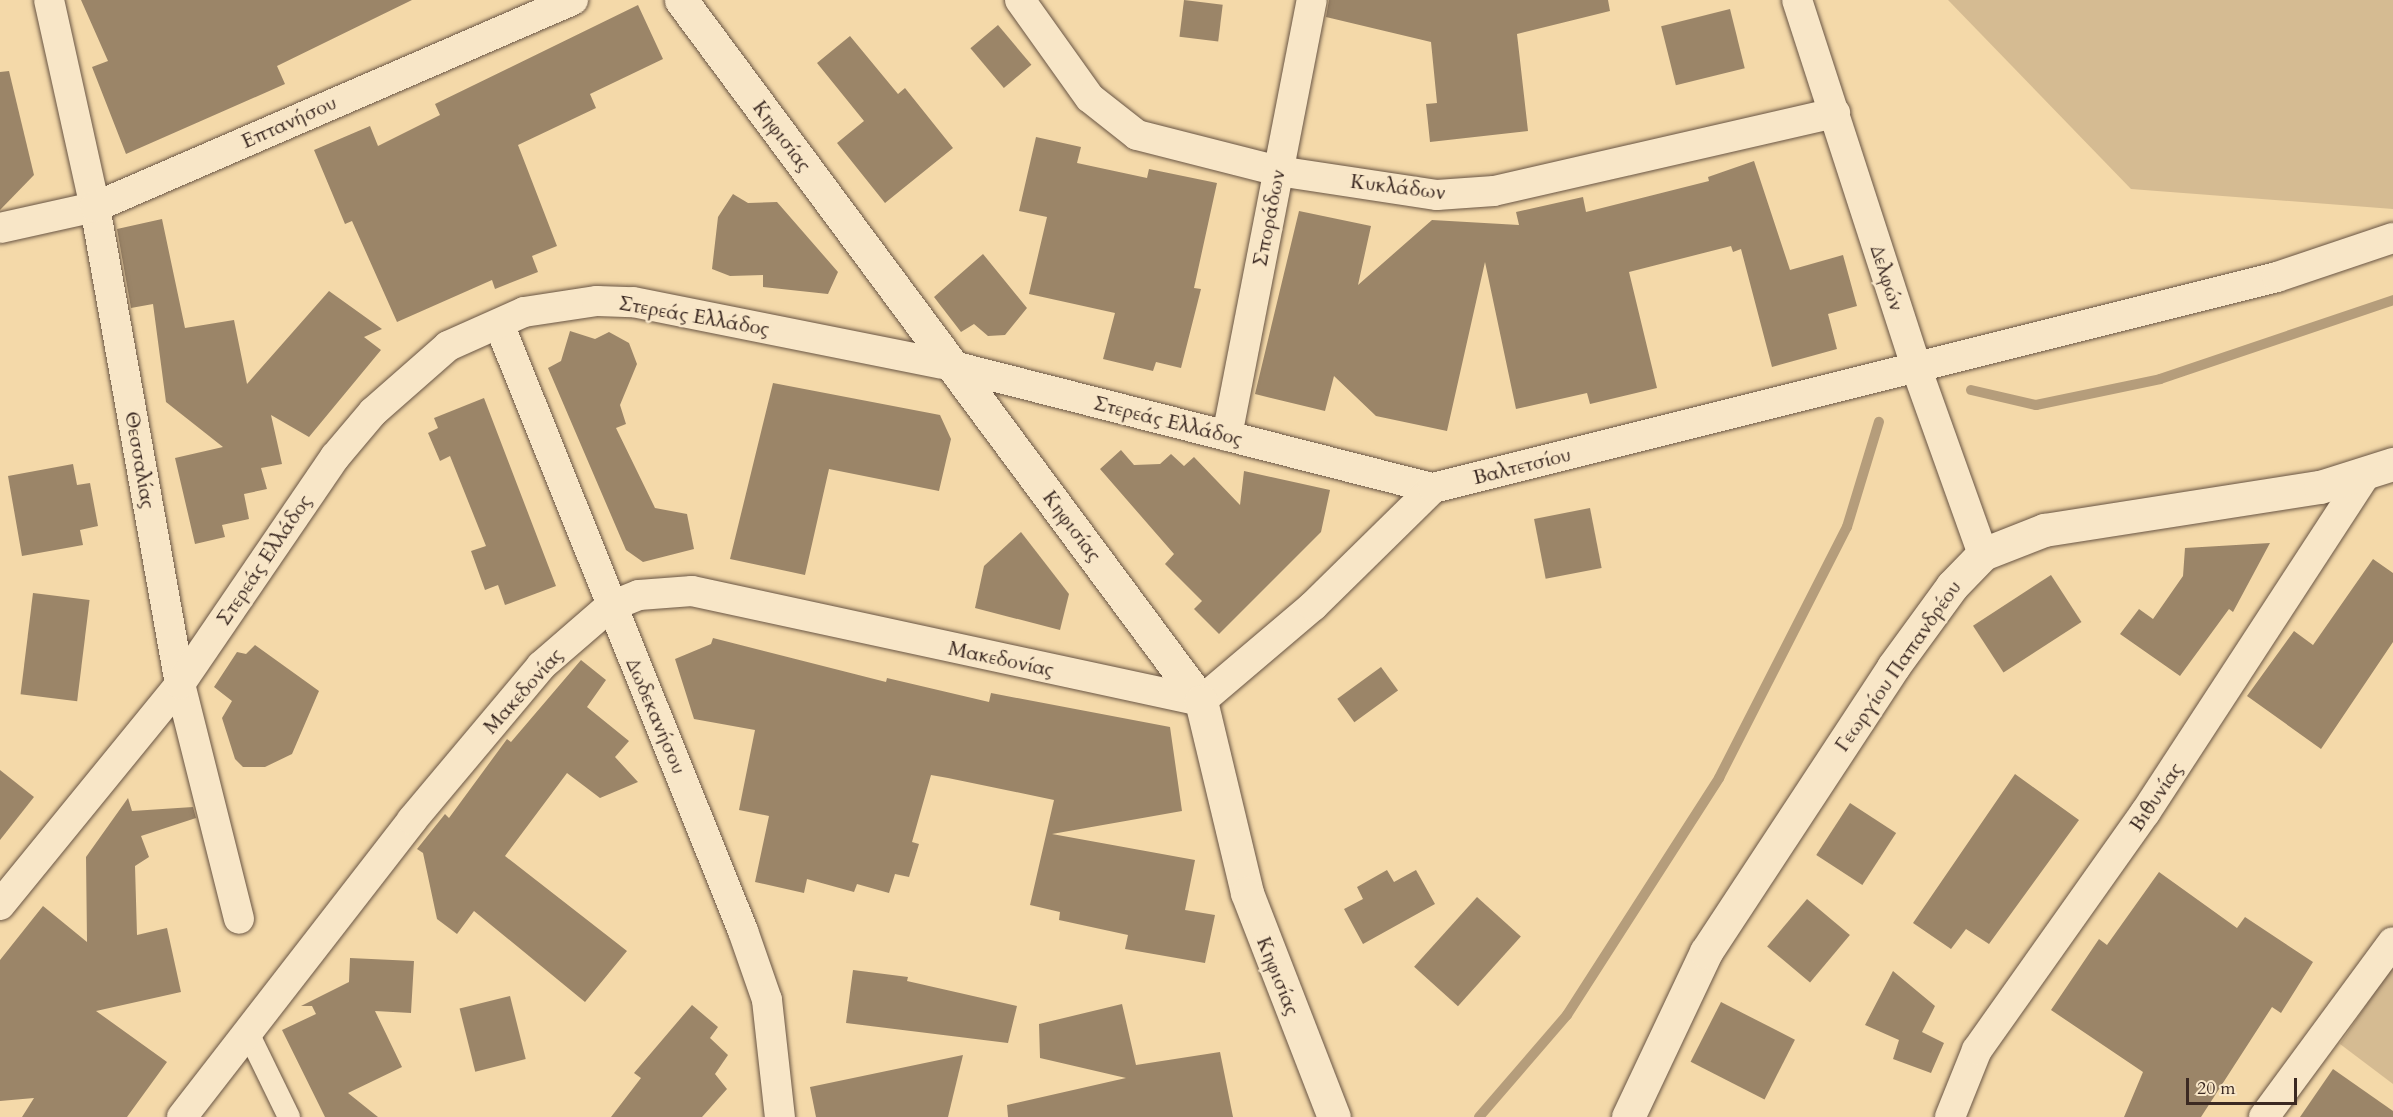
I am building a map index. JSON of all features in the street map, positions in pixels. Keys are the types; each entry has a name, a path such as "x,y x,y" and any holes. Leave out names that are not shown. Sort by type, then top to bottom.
{"street":[{"name":"Θεσσαλίας","path":"49,0 95,207 180,684 239,919"},
{"name":"Επτανήσου","path":"0,228 95,207 573,0"},
{"name":"Κηφισίας","path":"681,0 1202,701 1253,912 1334,1117"},
{"name":"Κυκλάδων","path":"1020,0 1090,98 1118,124 1167,144 1278,171 1437,195 1494,191 1835,113"},
{"name":"Σποράδων","path":"1227,436 1312,0"},
{"name":"Δελφών","path":"1797,0 1917,370 1983,554"},
{"name":"Βαλτετσίου","path":"1433,488 1917,370 2277,277 2393,238"},
{"name":"Στερεάς Ελλάδος","path":"0,905 180,684 335,457 373,412 448,346 498,324 559,305 633,302 953,366 1433,488"},
{"name":"Δωδεκανήσου","path":"498,324 609,607 668,740 767,1000 780,1117"},
{"name":"Γεωργίου Παπανδρέου","path":"1628,1117 1706,952 1893,667 1952,586 1983,554 2044,530 2379,470"},
{"name":"Βιθυνίας","path":"1950,1117 1977,1050 2145,813 2379,470"},
{"path":"1202,701 1313,606 1433,488"},
{"name":"Μακεδονίας","path":"182,1117 249,1035 412,820 541,666 609,607 639,595 692,591 1202,701"},
{"path":"2264,1117 2393,942"},
{"path":"249,1035 289,1117"}],"shaded area":[{"path":"1948,0 2393,0 2393,209 2131,189"},
{"path":"2393,965 2393,1084 2340,1044"}],"building":[{"path":"81,0 412,0 277,66 285,84 126,154 92,67 108,61"},
{"path":"1184,0 1223,5 1218,41 1179,37"},
{"path":"1329,0 1608,0 1610,11 1517,34 1528,131 1430,142 1426,104 1437,103 1431,42 1326,17"},
{"path":"638,5 663,59 590,94 596,108 518,145 557,246 532,256 538,272 495,289 492,280 397,322 352,221 345,224 314,150 370,126 378,146 440,115 435,104"},
{"path":"1730,9 1745,68 1676,85 1661,26"},
{"path":"998,25 1031,65 1004,88 970,48"},
{"path":"850,36 898,94 905,88 953,148 885,203 837,143 864,121 817,63"},
{"path":"9,71 34,175 0,210 0,72"},
{"path":"1036,137 1081,147 1077,163 1147,178 1149,169 1217,183 1194,288 1201,289 1181,368 1156,362 1153,371 1103,359 1115,313 1029,294 1047,217 1019,211"},
{"path":"1754,161 1790,270 1843,255 1857,306 1828,314 1837,349 1772,367 1741,249 1733,252 1731,246 1629,272 1657,388 1590,404 1587,393 1516,409 1485,262 1447,431 1376,416 1334,376 1325,411 1255,394 1299,211 1371,226 1358,285 1432,220 1519,225 1516,212 1583,197 1586,212 1709,181 1708,177"},
{"path":"733,194 748,203 777,202 838,272 828,294 763,287 763,275 730,276 712,269 718,217"},
{"path":"162,219 185,328 234,320 247,384 329,291 382,329 364,337 381,350 309,437 271,415 282,464 261,468 267,489 244,494 249,519 222,525 225,537 195,544 175,458 223,447 166,402 153,304 131,308 117,229"},
{"path":"983,254 1027,308 1005,335 988,336 974,324 961,332 934,297"},
{"path":"570,331 595,339 609,332 629,343 637,364 620,405 626,424 616,428 655,508 687,514 694,549 643,562 626,550 548,368 561,361"},
{"path":"773,383 940,415 951,439 939,491 829,469 805,575 730,559"},
{"path":"484,398 556,586 505,605 498,585 485,590 471,551 486,546 450,456 440,461 428,433 438,428 434,418"},
{"path":"1121,450 1134,465 1160,464 1171,454 1184,466 1194,457 1240,505 1244,471 1330,490 1321,532 1219,634 1194,609 1202,601 1165,564 1174,554 1100,469"},
{"path":"73,464 77,485 90,483 98,526 80,530 83,545 22,556 8,476"},
{"path":"1590,508 1602,568 1546,579 1534,519"},
{"path":"1021,532 1069,594 1060,630 975,608 984,566"},
{"path":"2270,543 2233,612 2229,609 2180,676 2120,634 2139,609 2153,619 2183,576 2185,548"},
{"path":"2373,559 2393,573 2393,642 2321,749 2247,696 2294,631 2313,645"},
{"path":"2051,575 2081,622 2004,673 1973,626"},
{"path":"33,593 90,600 77,701 21,694"},
{"path":"713,638 886,682 887,678 989,702 991,693 1170,727 1182,811 1052,834 1195,860 1185,910 1215,915 1205,963 1125,949 1128,935 1059,920 1060,912 1030,905 1054,800 948,778 931,775 912,842 919,844 909,877 895,874 889,893 857,884 854,892 807,879 804,893 755,882 769,816 739,810 755,730 694,719 675,659 711,644"},
{"path":"255,645 319,691 292,754 265,767 243,767 235,759 222,718 232,701 214,687 237,652 246,654"},
{"path":"581,660 606,680 587,707 629,741 615,757 638,782 600,798 567,773 505,856 627,951 585,1002 474,911 457,934 437,919 423,853 417,849 445,814 449,818 507,739 511,742"},
{"path":"1381,667 1398,690 1354,722 1337,699"},
{"path":"0,770 34,797 0,840"},
{"path":"2015,774 2079,820 1989,944 1966,929 1951,949 1913,923"},
{"path":"128,798 132,811 193,807 196,818 141,836 149,857 135,866 137,935 167,928 181,992 96,1011 167,1062 127,1117 22,1117 34,1098 0,1101 0,960 43,906 87,942 86,857"},
{"path":"1850,803 1896,833 1862,885 1816,855"},
{"path":"1387,870 1394,882 1416,870 1435,904 1363,944 1344,909 1363,899 1357,887"},
{"path":"2159,872 2237,928 2245,917 2313,962 2281,1013 2272,1007 2201,1117 2124,1117 2143,1072 2051,1010 2099,939 2107,945"},
{"path":"1477,897 1521,936 1458,1006 1414,967"},
{"path":"1807,899 1850,935 1810,982 1767,946"},
{"path":"350,958 414,961 411,1013 375,1011 402,1067 348,1093 378,1117 325,1117 282,1030 316,1014 312,1006 301,1006 349,982"},
{"path":"853,970 908,977 907,981 1017,1006 1008,1043 846,1023"},
{"path":"1893,971 1935,1006 1922,1032 1944,1043 1931,1073 1893,1059 1899,1040 1865,1025"},
{"path":"510,996 526,1059 475,1072 460,1009"},
{"path":"1721,1002 1795,1040 1765,1099 1691,1062"},
{"path":"1122,1004 1136,1065 1220,1052 1233,1117 1008,1117 1007,1105 1126,1078 1040,1058 1039,1024"},
{"path":"692,1005 718,1027 710,1038 728,1055 715,1074 727,1089 702,1117 611,1117 641,1078 634,1073"},
{"path":"963,1055 948,1117 816,1117 810,1087"},
{"path":"2333,1069 2393,1111 2393,1117 2300,1117"}],"waterway":[{"path":"1971,390 2036,405 2160,379 2393,300"},
{"path":"1479,1117 1567,1015 1719,778 1847,527 1879,422"}]}
